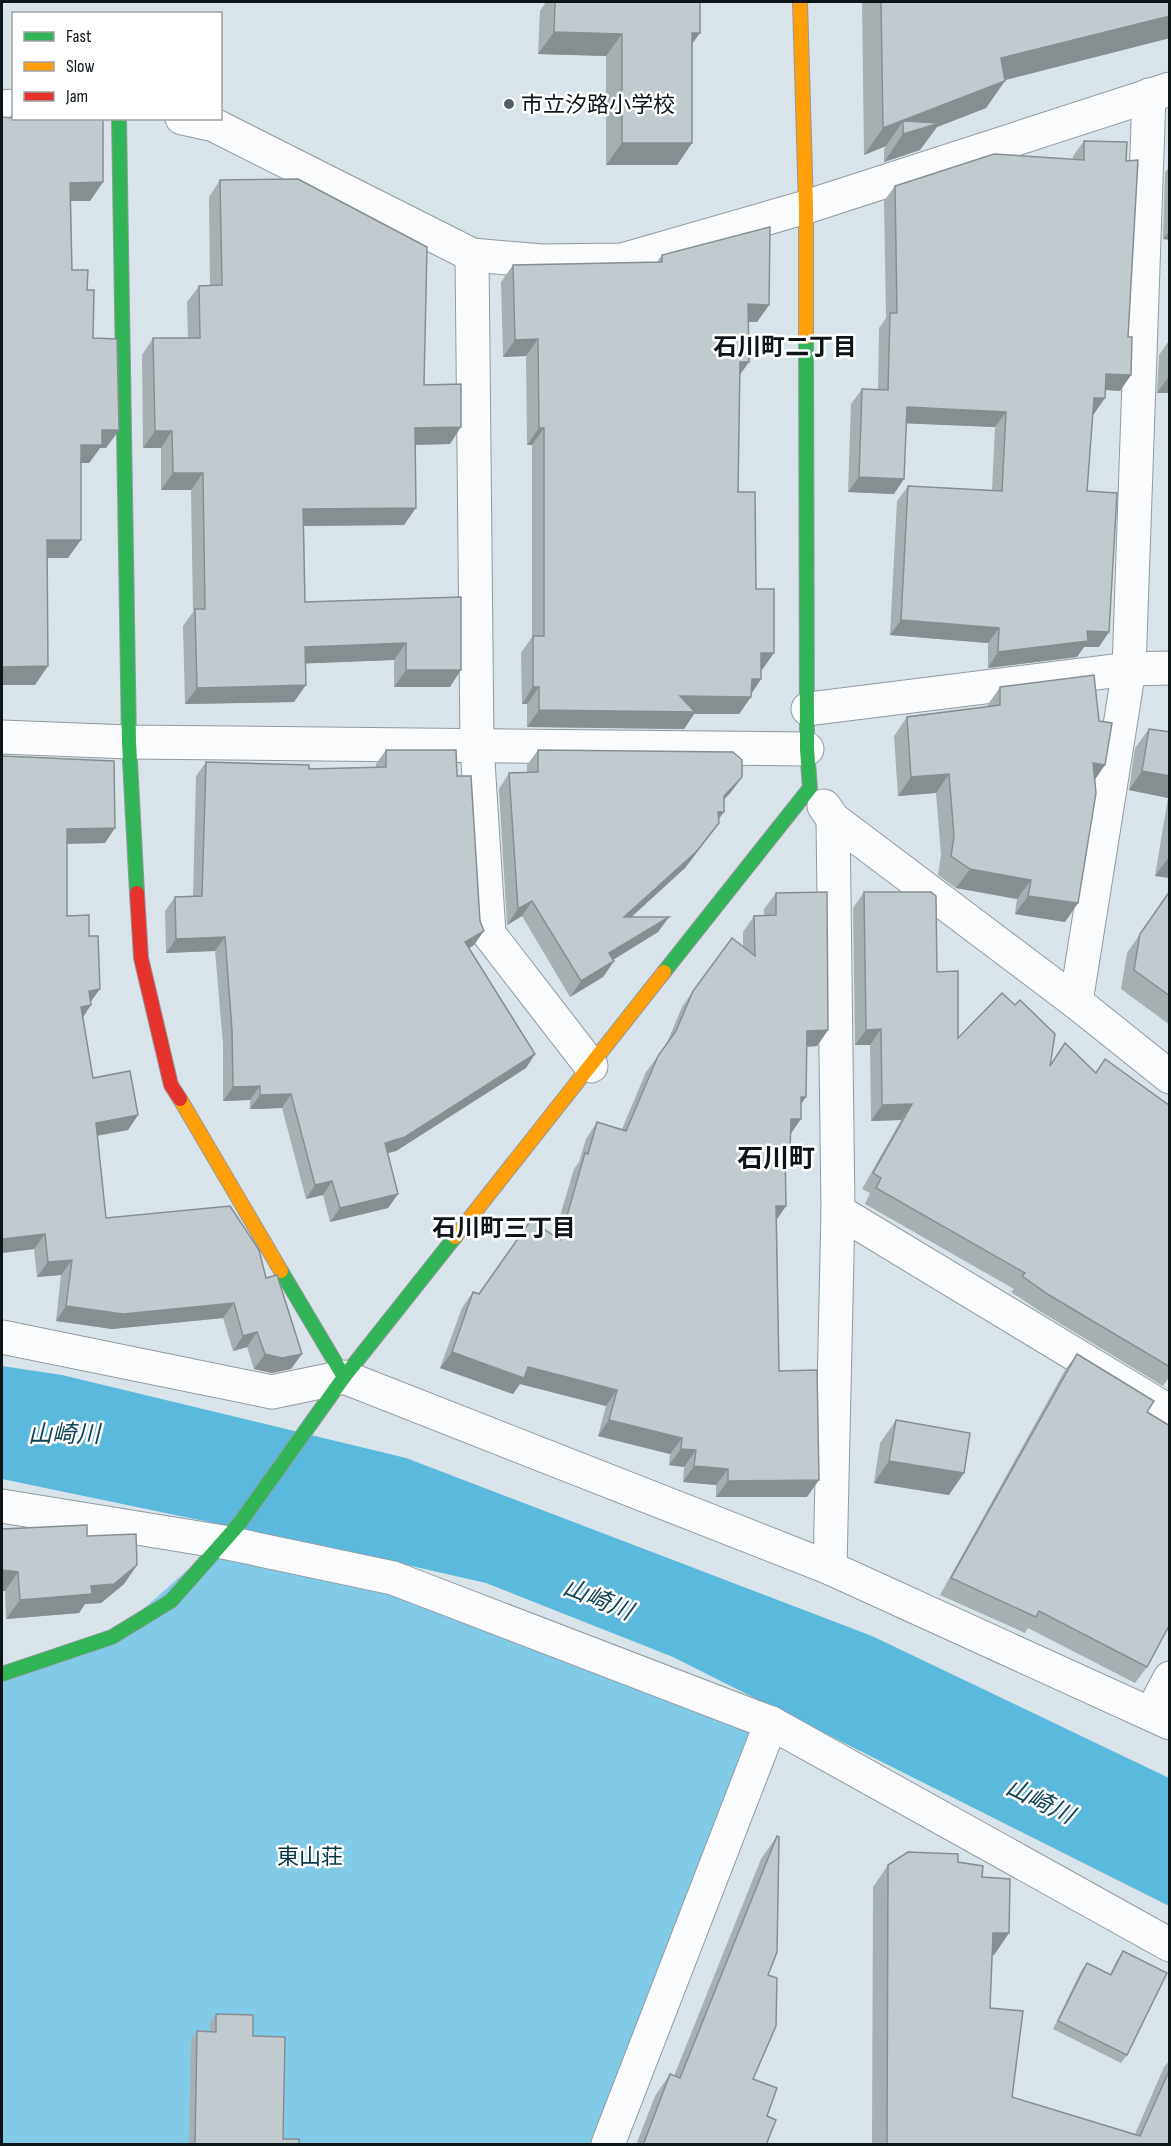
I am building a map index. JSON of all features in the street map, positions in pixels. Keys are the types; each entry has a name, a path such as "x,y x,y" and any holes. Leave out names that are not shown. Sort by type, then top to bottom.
{"street":[{"path":"800,2 806,207 807,749 810,788 833,819 1076,1002 1170,1077"},
{"path":"191,120 214,125 472,255 542,261 622,260 806,207 1159,92 1130,669 1076,1002"},
{"path":"119,120 129,742 141,958 171,1085 344,1377"},
{"path":"472,255 477,746 489,934 591,1066"},
{"path":"808,710 1130,669 1170,668"},
{"path":"2,737 129,742 807,749"},
{"path":"2,1674 112,1637 171,1601 231,1533 344,1377 810,788"},
{"path":"830,1568 838,1211 833,819"},
{"path":"838,1211 1170,1412"},
{"path":"2,1337 272,1392 344,1377 830,1568 1160,1719 1170,1678"},
{"path":"2,1506 231,1533 393,1578 771,1723 1170,1945"},
{"path":"608,2145 771,1723"}],"green space":[{"name":"東山荘","path":"239,1524 283,1556 771,1723 608,2144 2,2144 2,1674 112,1637"}],"water":[{"name":"山崎川","path":"2,1366 62,1375 406,1458 872,1636 1169,1778 1169,1906 673,1657 486,1583 315,1544 2,1479"}],"building":[{"path":"555,2 700,2 700,33 692,33 692,143 622,143 622,34 554,32"},
{"path":"881,2 1170,2 1170,16 1001,58 1005,81 883,128"},
{"path":"2,117 12,118 12,120 103,120 103,182 70,183 72,270 88,270 87,290 94,290 93,338 117,339 119,430 102,430 102,445 81,445 81,540 47,540 48,666 2,667"},
{"path":"903,121 940,123 903,134"},
{"path":"1084,141 1127,142 1126,161 1138,160 1128,337 1132,337 1131,375 1106,374 1105,398 1094,398 1087,491 1117,493 1109,632 1087,631 1088,641 998,652 999,628 901,620 908,486 1002,491 1006,412 907,407 904,479 859,477 862,389 888,390 890,313 897,313 895,186 994,154 1084,160"},
{"path":"298,179 427,247 424,385 461,384 461,427 415,428 416,508 303,509 305,602 461,597 461,670 406,670 406,643 305,647 306,685 197,688 195,609 205,609 203,473 173,473 172,431 155,431 153,338 200,338 199,286 222,285 220,180"},
{"path":"770,227 769,305 748,304 749,362 740,362 738,492 755,492 756,589 774,589 774,653 761,653 761,679 752,679 751,697 680,696 695,712 539,710 539,687 533,687 533,636 544,636 544,428 539,428 538,339 515,340 513,265 662,262 662,255"},
{"path":"1094,675 1099,721 1112,723 1105,765 1093,763 1096,793 1078,903 1028,896 1031,880 970,869 951,856 954,836 949,774 911,777 907,717 1000,705 1000,687"},
{"path":"1149,729 1170,732 1170,776 1142,771"},
{"path":"386,750 456,750 457,776 471,776 480,921 484,931 465,942 535,1054 405,1137 385,1143 398,1194 340,1208 332,1181 315,1185 291,1094 260,1095 260,1086 233,1087 232,1030 225,937 176,939 175,897 202,896 206,762 309,765 309,769 386,767"},
{"path":"538,750 733,752 742,760 742,777 724,796 724,812 718,812 719,823 696,852 624,917 669,917 609,953 614,961 581,981 532,901 518,909 509,773 538,772"},
{"path":"2,756 114,761 115,828 67,829 67,916 89,915 89,936 98,936 100,989 89,991 91,1005 81,1007 93,1078 130,1071 138,1115 96,1123 106,1218 230,1206 259,1250 266,1278 277,1275 302,1354 282,1358 265,1354 257,1332 243,1336 234,1303 123,1314 66,1306 72,1260 48,1262 45,1234 2,1239"},
{"path":"1170,891 1170,996 1134,970 1140,934"},
{"path":"827,892 828,1030 807,1031 806,1097 801,1097 801,1119 791,1119 790,1151 785,1151 786,1206 776,1206 779,1371 817,1370 819,1480 728,1481 728,1469 694,1466 696,1450 681,1449 682,1438 609,1420 617,1390 528,1367 524,1378 452,1352 473,1292 479,1294 531,1220 560,1240 585,1153 588,1154 597,1122 626,1131 658,1056 676,1031 693,991 732,938 755,956 754,916 776,915 776,893"},
{"path":"864,892 931,892 936,896 937,972 958,971 958,1038 1002,993 1015,1005 1020,1000 1055,1034 1050,1066 1065,1043 1096,1073 1105,1059 1170,1106 1170,1367 1049,1295 1022,1276 1025,1273 876,1188 881,1178 873,1173 912,1104 882,1105 881,1029 866,1030"},
{"path":"1077,1354 1154,1401 1147,1412 1170,1426 1170,1624 1147,1667 1039,1611 1036,1617 951,1578"},
{"path":"896,1420 970,1433 964,1473 889,1461"},
{"path":"87,1525 87,1536 136,1534 137,1565 114,1584 91,1586 92,1594 20,1600 18,1572 2,1570 2,1529"},
{"path":"777,1836 779,1837 777,1952 768,1975 777,1978 776,2026 753,2079 777,2088 767,2116 776,2120 766,2145 643,2145 670,2074 680,2078"},
{"path":"908,1852 958,1854 958,1862 983,1866 982,1877 1010,1879 1009,1933 993,1933 990,2008 1023,2011 1012,2097 1140,2136 1170,2069 1170,2145 887,2145 888,1865"},
{"path":"1123,1951 1167,1973 1127,2055 1058,2021 1087,1963 1111,1975"},
{"path":"216,2014 253,2015 253,2036 285,2037 283,2139 299,2139 299,2145 195,2145 197,2031 216,2032"}],"traffic: fast":[{"path":"119,120 129,742 137,893"},
{"path":"664,972 810,788 807,749 806,337"},
{"path":"2,1674 112,1637 171,1601 239,1524 344,1377 455,1237"},
{"path":"281,1271 344,1377"}],"traffic: slow":[{"path":"800,2 806,207 806,337"},
{"path":"455,1237 664,972"},
{"path":"180,1099 281,1271"}],"traffic: jam":[{"path":"137,893 141,958 171,1085 180,1099"}],"place":[{"name":"市立汐路小学校","path":"509,104"}],"district":[{"name":"石川町二丁目","path":"785,347"},
{"name":"石川町","path":"776,1158"},
{"name":"石川町三丁目","path":"504,1228"}]}
